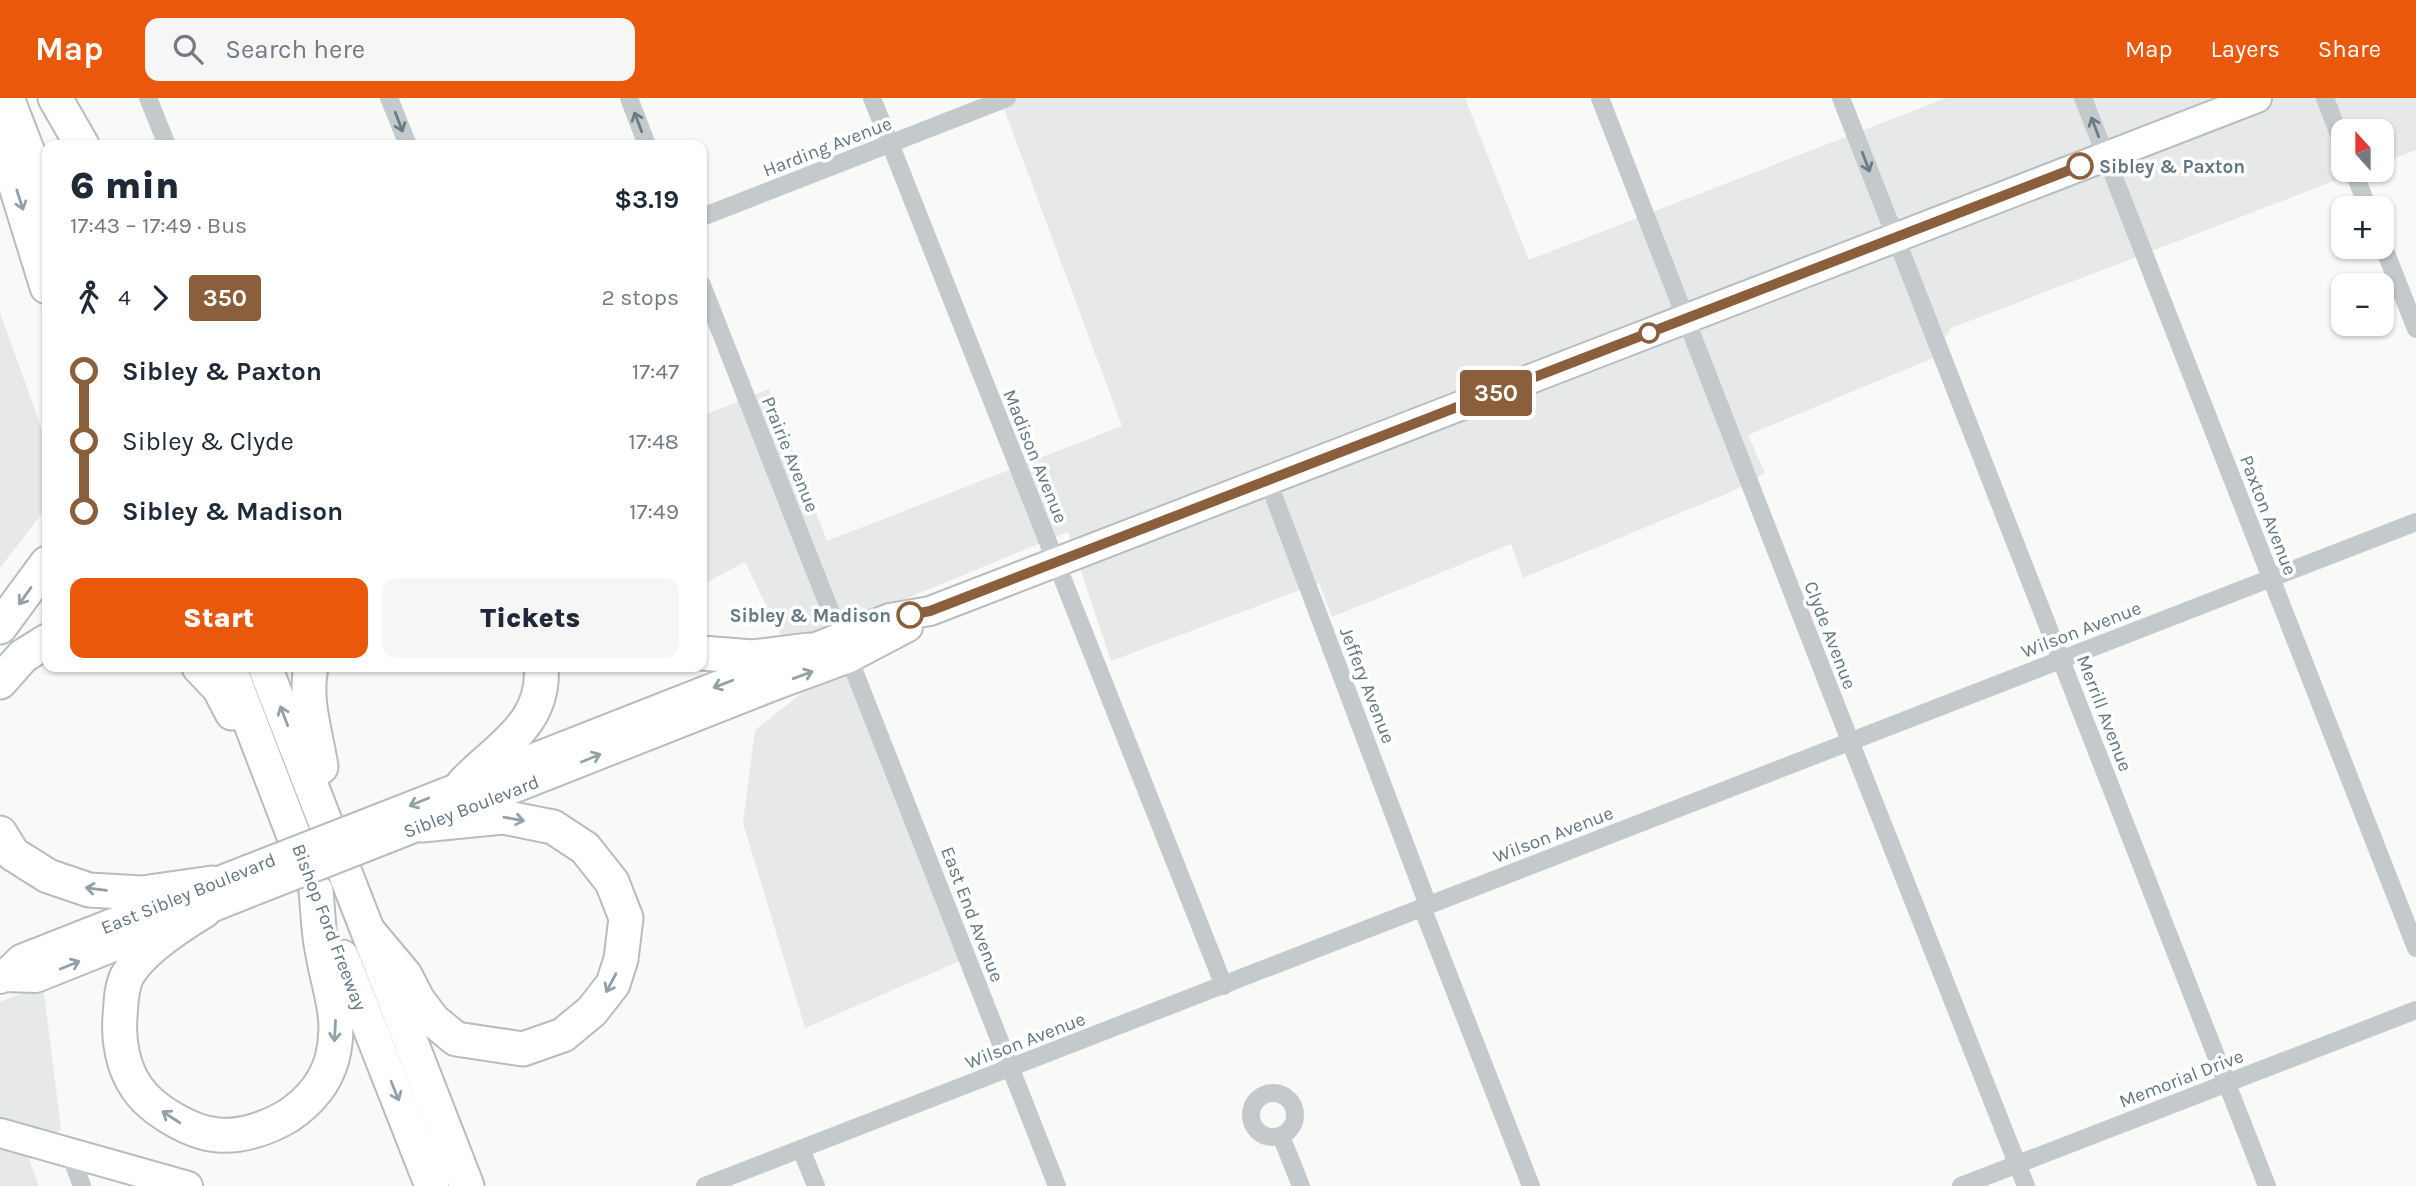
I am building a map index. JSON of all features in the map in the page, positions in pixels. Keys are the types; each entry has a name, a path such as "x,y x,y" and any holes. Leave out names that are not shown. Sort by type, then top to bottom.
{"highway":[{"path":"7,98 42,189"},
{"path":"45,98 61,140"},
{"path":"55,98 79,140"},
{"path":"0,135 42,271"},
{"path":"0,627 42,570"},
{"path":"0,682 23,656 42,644"},
{"path":"707,653 752,657 809,650"},
{"path":"205,672 219,688 232,713 266,761"},
{"name":"Bishop Ford Freeway","path":"231,672 432,1186"},
{"name":"Bishop Ford Freeway","path":"267,672 467,1186"},
{"path":"310,672 308,682 313,732 321,764 327,825"},
{"path":"463,785 532,716 542,672"},
{"path":"369,932 405,975 418,1000 433,1020 456,1039 523,1049 563,1035 592,1011 613,984 621,959 626,918 612,883 585,848 553,827 503,817 422,825"},
{"path":"0,833 13,854 48,876 89,890 208,897"},
{"path":"208,897 178,927 153,946 128,975 121,1000 119,1035 125,1060 137,1089 161,1110 187,1127 218,1135 252,1132 276,1123 306,1104 320,1085 332,1060 336,1029 335,1000 322,950 316,891"}],"main road":[{"name":"Sibley Boulevard","path":"387,827 422,825 776,685 845,648 890,618 930,611 2257,98"},
{"name":"Sibley Boulevard","path":"387,827 463,785 809,650 845,648"},
{"name":"East Sibley Boulevard","path":"208,897 387,827"},
{"path":"2,978 36,978 208,897"},
{"path":"0,1133 188,1186"}],"street":[{"path":"148,98 165,140"},
{"path":"389,98 406,140"},
{"path":"629,98 645,140"},
{"name":"Madison Avenue","path":"872,98 1224,986"},
{"name":"Harding Avenue","path":"707,215 1007,98"},
{"name":"Clyde Avenue","path":"1600,98 2026,1186"},
{"name":"Merrill Avenue","path":"1841,98 2267,1186"},
{"name":"Paxton Avenue","path":"2084,98 2416,948"},
{"path":"2325,98 2333,119"},
{"path":"2388,259 2416,329"},
{"name":"Prairie Avenue","path":"707,298 845,648"},
{"name":"Jeffery Avenue","path":"1268,481 1531,1186"},
{"name":"Wilson Avenue","path":"705,1186 2416,522"},
{"name":"East End Avenue","path":"845,648 1057,1186"},
{"name":"Memorial Drive","path":"1961,1186 2416,1010"},
{"path":"1281,1136 1301,1186"},
{"path":"801,1149 816,1186"},
{"path":"69,1154 82,1186"}],"shaded area":[{"path":"1000,98 1465,98 1529,260 1946,98 2416,98 2416,150 2394,158 2394,119 2331,119 2332,182 1951,328 1933,358 1748,435 1765,473 1733,491 1523,578 1511,544 1332,617 1319,583 1111,661 1068,532 832,629 960,961 805,1028 743,823 755,730 807,689 745,562 707,582 707,414 769,389 827,541 1122,426"},
{"path":"0,312 42,431 42,513 0,568"},
{"path":"43,985 61,1129 28,1157 39,1186 0,1186 0,1002"}],"bus line":[{"name":"350","path":"910,615 930,611 2080,166"}],"place":[{"name":"Sibley & Paxton","path":"2080,166"},
{"name":"Sibley & Madison","path":"910,615"}]}
